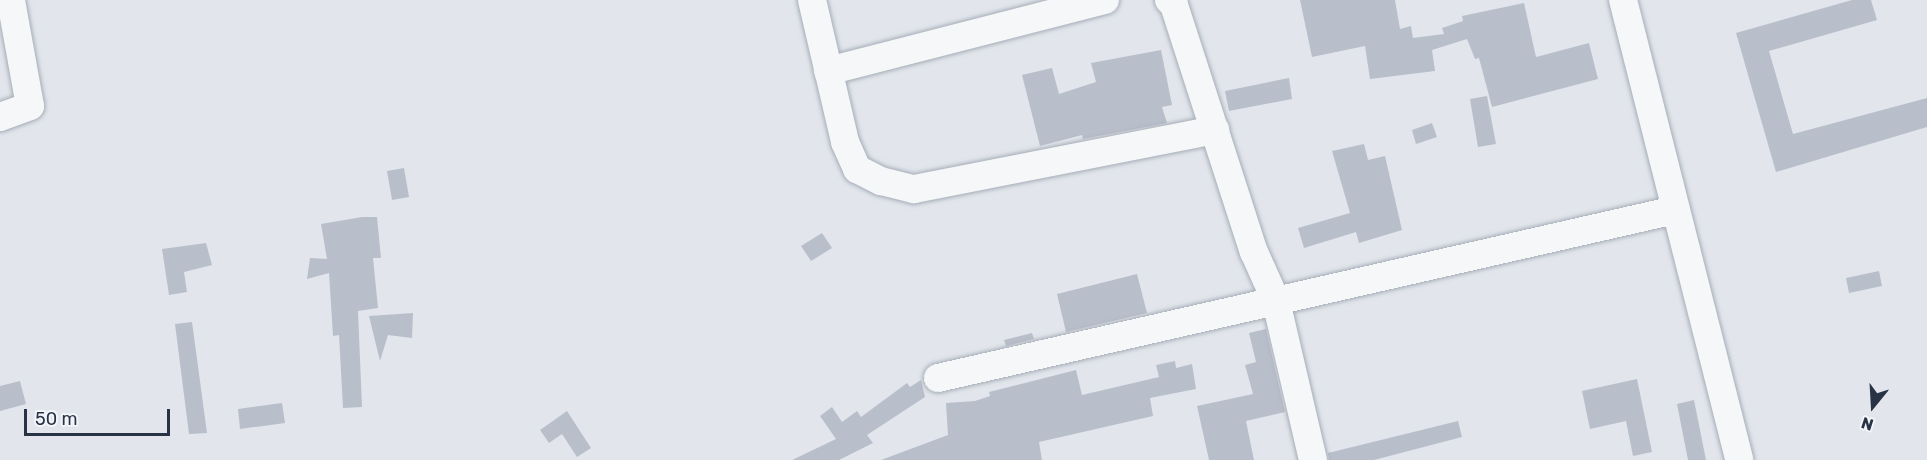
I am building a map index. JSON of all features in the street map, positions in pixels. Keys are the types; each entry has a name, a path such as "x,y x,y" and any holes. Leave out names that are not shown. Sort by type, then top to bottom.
{"street":[{"path":"0,117 30,106 11,0"},
{"path":"812,0 845,142 857,169 881,181 914,189 1215,130"},
{"path":"828,71 1105,0"},
{"path":"1168,0 1174,5 1254,252 1276,301 1313,460"},
{"path":"1623,0 1739,460"},
{"path":"938,378 1675,210"}],"building":[{"path":"1300,0 1395,0 1400,29 1411,26 1413,38 1444,34 1442,28 1463,21 1462,16 1524,3 1536,57 1589,43 1598,79 1492,107 1479,58 1475,59 1467,39 1432,50 1435,71 1370,79 1365,46 1312,57"},
{"path":"1852,0 1871,0 1877,20 1769,51 1793,134 1927,98 1927,127 1776,172 1736,33"},
{"path":"1161,50 1172,105 1162,107 1167,123 1083,139 1082,135 1040,146 1022,75 1052,68 1059,94 1096,82 1091,63"},
{"path":"1289,78 1292,99 1229,111 1225,91"},
{"path":"1487,96 1496,144 1478,147 1470,99"},
{"path":"1432,123 1437,137 1416,144 1412,130"},
{"path":"1364,144 1368,160 1385,156 1402,230 1359,243 1356,232 1304,248 1298,228 1350,213 1332,151"},
{"path":"404,168 409,197 392,200 387,171"},
{"path":"362,217 377,217 381,258 373,258 378,308 358,311 362,407 343,408 339,335 333,336 329,273 307,279 310,258 327,259 321,224"},
{"path":"822,233 832,248 811,261 801,246"},
{"path":"206,243 212,265 184,272 187,292 169,295 162,249"},
{"path":"1879,271 1882,286 1849,293 1846,278"},
{"path":"1137,274 1147,313 1066,332 1057,294"},
{"path":"413,313 412,338 388,335 380,361 369,316"},
{"path":"192,322 207,433 189,434 175,324"},
{"path":"1266,329 1285,412 1246,421 1254,460 1209,460 1197,406 1253,394 1245,365 1256,362 1249,333"},
{"path":"1032,333 1034,339 1006,346 1004,340"},
{"path":"1175,361 1176,368 1192,364 1196,389 1150,398 1153,416 1039,442 1042,460 881,460 948,435 946,403 975,401 990,396 989,392 1076,370 1082,395 1159,377 1156,365"},
{"path":"1637,379 1652,452 1633,456 1626,421 1590,429 1582,391"},
{"path":"921,380 925,397 867,435 873,443 839,460 792,460 836,439 820,416 832,407 842,422 857,411 861,417 907,383 910,387"},
{"path":"20,381 26,404 0,411 0,386"},
{"path":"1694,400 1706,460 1688,460 1677,404"},
{"path":"282,403 285,423 240,429 238,409"},
{"path":"567,411 591,448 577,457 562,434 549,443 540,430"},
{"path":"1458,421 1462,437 1374,460 1329,460 1328,453"}]}
